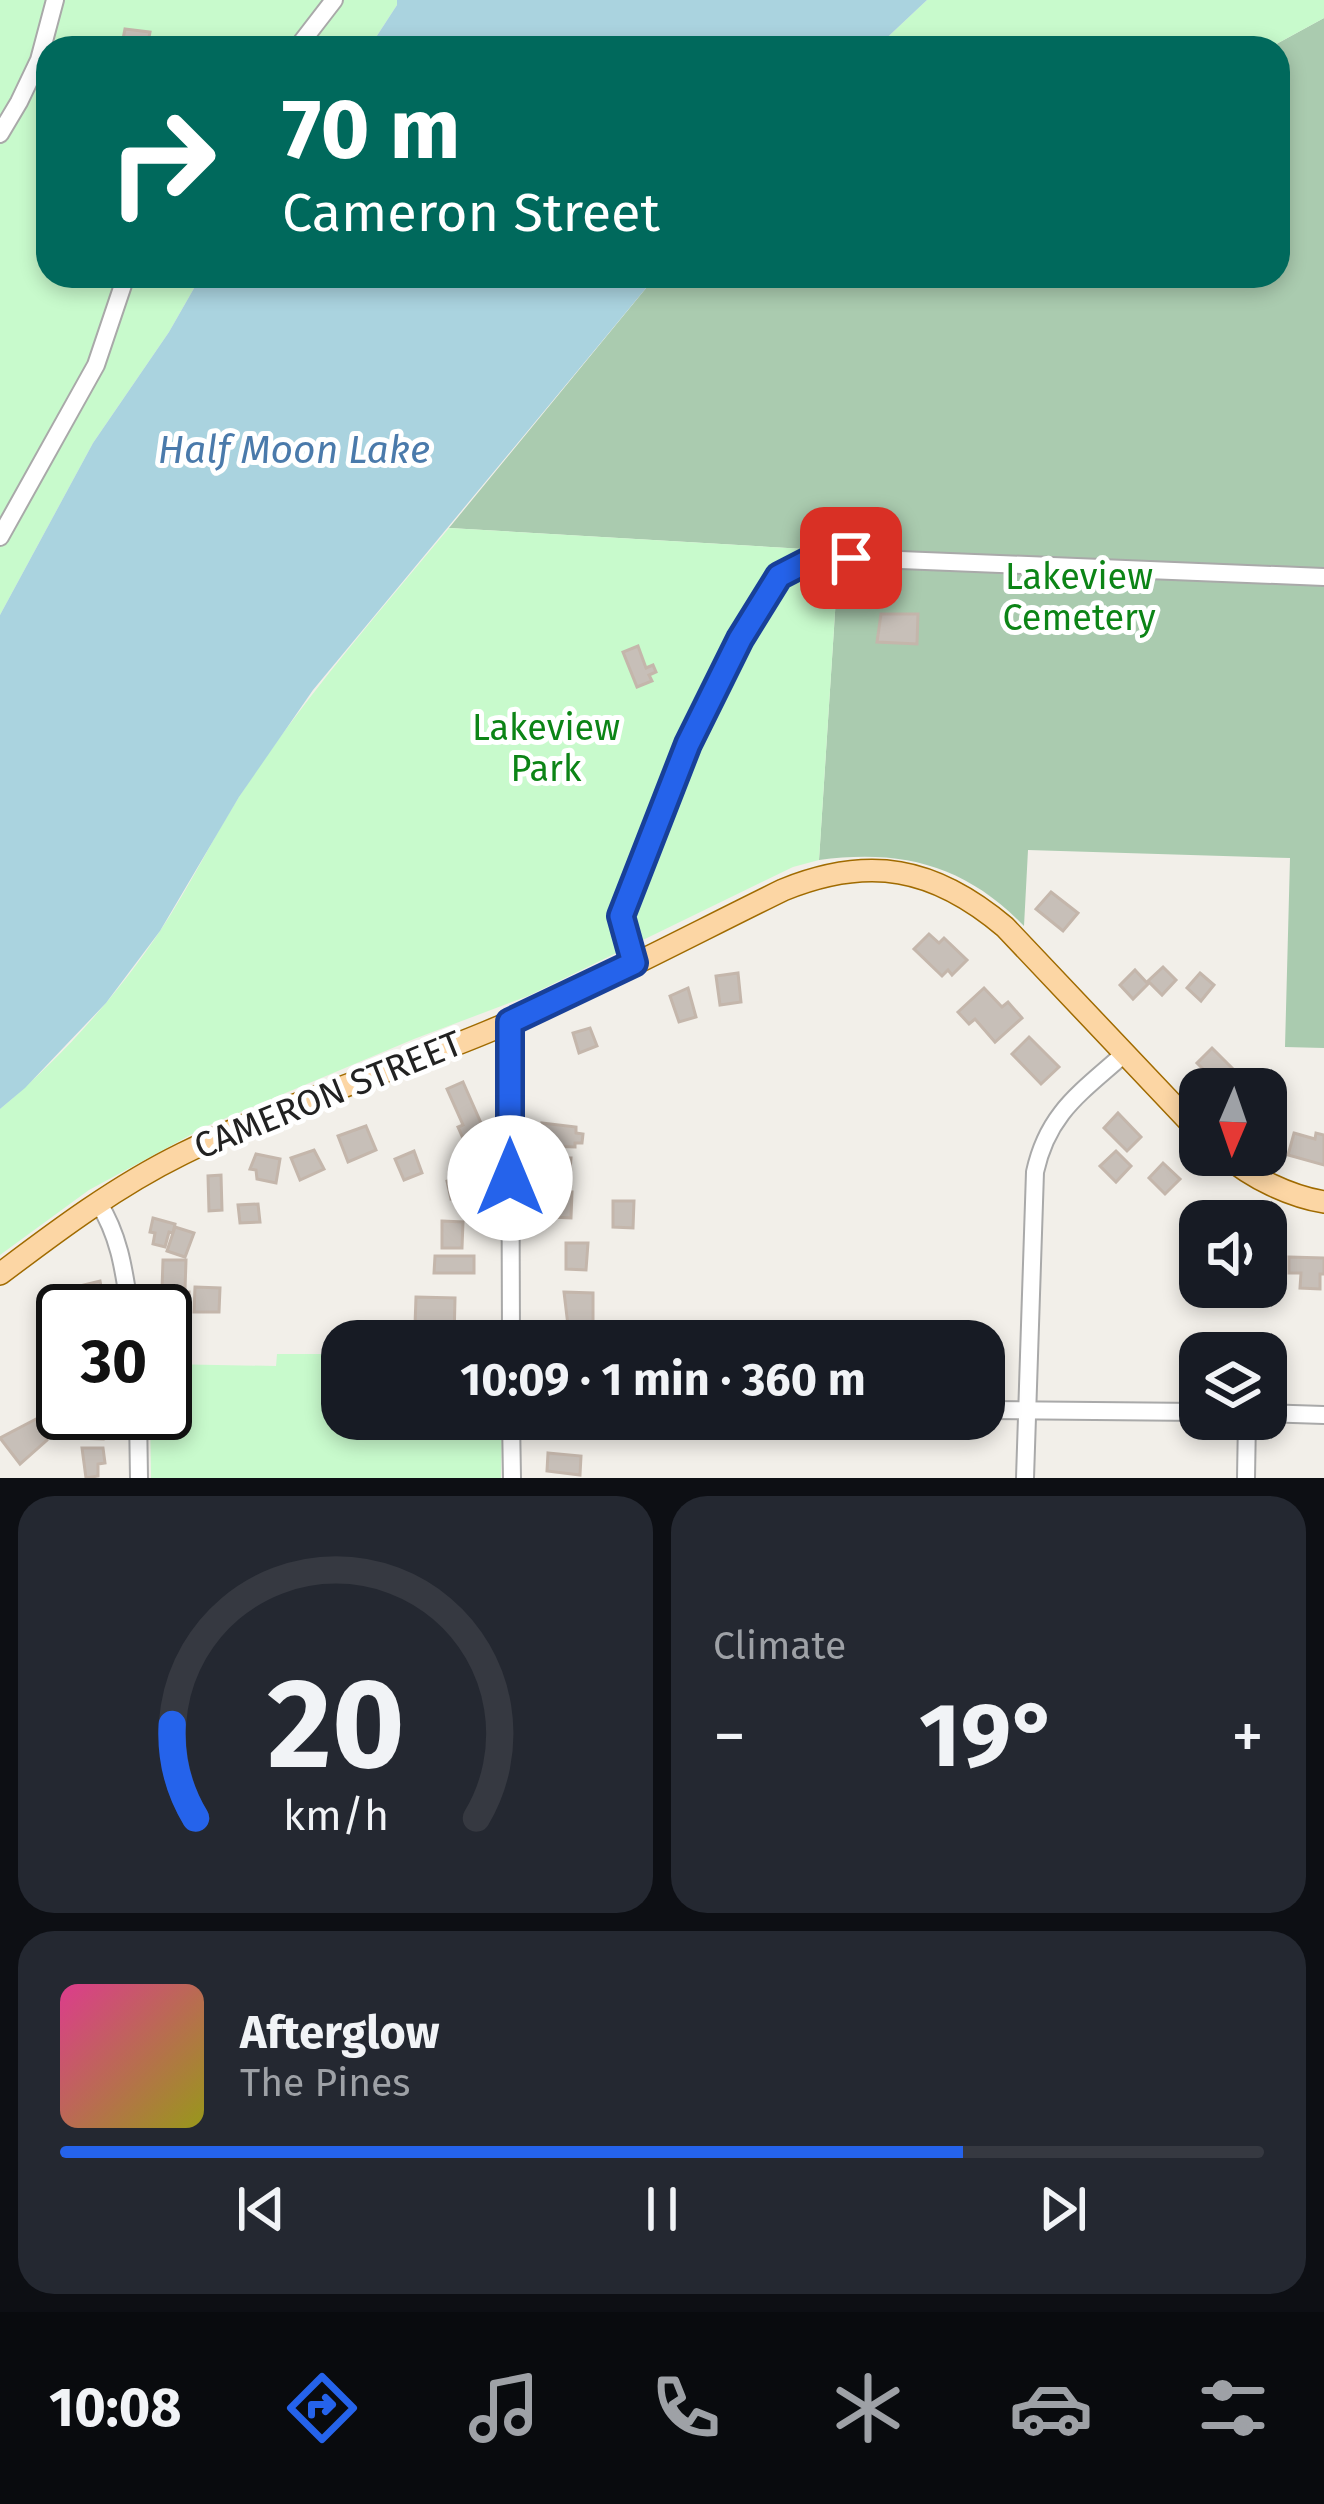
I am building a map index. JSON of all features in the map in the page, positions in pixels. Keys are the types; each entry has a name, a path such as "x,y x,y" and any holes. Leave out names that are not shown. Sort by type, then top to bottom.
{"main road":[{"name":"CAMERON STREET","path":"0,1274 98,1202 200,1146 510,1022 782,890 812,878 857,870 907,873 935,882 986,910 1179,1111"},
{"path":"1255,1176 1324,1202"}],"street":[{"path":"45,36 55,0"},
{"path":"306,36 334,0"},
{"path":"0,134 36,67"},
{"path":"0,537 96,365 122,288"},
{"path":"634,963 621,916 688,744 740,639 779,576 794,566 812,559 851,558 1324,577"},
{"path":"510,1022 511,1320"},
{"path":"1025,1478 1035,1172 1040,1148 1052,1123 1125,1053"},
{"path":"98,1202 116,1234 126,1284"},
{"path":"1005,1410 1179,1412"},
{"path":"1287,1414 1324,1415"},
{"path":"138,1440 139,1478"},
{"path":"512,1440 512,1478"},
{"path":"1246,1478 1247,1440"}],"green space":[{"path":"0,0 397,0 377,36 36,36 36,288 194,288 93,443 0,615"},
{"path":"927,0 1324,0 1324,18 1290,37 889,36"},
{"name":"Lakeview Cemetery","path":"1324,18 1324,1048 1285,1047 1290,858 1028,850 1024,926 979,888 930,866 878,857 819,860 839,551 449,528 646,288 1290,288 1290,37"},
{"name":"Lakeview Park","path":"449,528 839,551 819,860 793,867 528,996 207,1126 89,1190 0,1255 0,1109 65,1048 125,980 171,915 263,761"},
{"path":"277,1354 321,1354 321,1440 502,1440 501,1478 151,1478 150,1440 192,1440 192,1364 276,1366"}],"water":[{"path":"397,0 927,0 889,36 377,36"},
{"name":"Half Moon Lake","path":"194,288 646,288 313,690 239,797 160,931 106,1003 0,1109 0,615 93,443"}],"building":[{"path":"125,29 150,32 149,36 124,36"},
{"path":"881,614 918,614 917,644 877,642"},
{"path":"638,646 646,668 653,665 656,672 649,675 652,681 637,687 623,652"},
{"path":"1051,892 1078,913 1063,931 1036,909"},
{"path":"929,934 939,943 944,938 967,960 952,975 948,970 942,976 914,949"},
{"path":"1163,967 1176,980 1162,995 1148,981"},
{"path":"1135,970 1148,984 1133,999 1120,985"},
{"path":"738,973 741,1002 720,1005 716,976"},
{"path":"1200,973 1214,985 1201,1001 1187,988"},
{"path":"688,988 696,1017 679,1022 670,996"},
{"path":"984,988 1002,1007 1008,1002 1022,1018 995,1042 975,1019 969,1024 958,1012"},
{"path":"590,1028 597,1046 579,1053 573,1033"},
{"path":"1029,1037 1059,1067 1041,1084 1012,1054"},
{"path":"1212,1048 1232,1068 1202,1068 1197,1063"},
{"path":"463,1082 484,1130 463,1138 458,1127 463,1125 447,1089"},
{"path":"1118,1113 1141,1137 1127,1151 1104,1128"},
{"path":"542,1123 576,1127 576,1133 583,1134 582,1143 544,1146"},
{"path":"366,1126 376,1150 348,1162 338,1136"},
{"path":"1294,1133 1315,1139 1316,1133 1324,1135 1324,1165 1288,1155"},
{"path":"314,1150 324,1169 300,1180 291,1158"},
{"path":"414,1151 422,1173 404,1180 395,1159"},
{"path":"1116,1151 1131,1166 1116,1182 1100,1166"},
{"path":"256,1154 280,1159 276,1183 257,1179 256,1170 250,1169"},
{"path":"549,1158 571,1158 569,1185 549,1184"},
{"path":"1163,1163 1180,1179 1165,1194 1149,1178"},
{"path":"221,1175 222,1210 209,1211 208,1176"},
{"path":"471,1175 475,1194 451,1199 447,1181"},
{"path":"551,1191 572,1192 571,1218 551,1217"},
{"path":"613,1201 634,1201 633,1228 613,1227"},
{"path":"258,1204 260,1222 240,1223 238,1205"},
{"path":"153,1218 175,1224 165,1247 153,1244"},
{"path":"442,1221 463,1222 462,1248 442,1248"},
{"path":"175,1227 194,1233 185,1257 167,1251"},
{"path":"566,1243 588,1243 586,1270 566,1269"},
{"path":"435,1256 474,1256 474,1273 434,1273"},
{"path":"1289,1257 1324,1258 1320,1289 1300,1288 1301,1273 1289,1273"},
{"path":"163,1260 186,1260 185,1284 162,1284"},
{"path":"195,1287 220,1288 219,1312 194,1312"},
{"path":"564,1292 593,1293 593,1320 567,1320"},
{"path":"416,1297 455,1298 454,1320 415,1320"},
{"path":"36,1419 36,1440 47,1440 20,1464 0,1438"},
{"path":"82,1448 103,1448 105,1463 98,1464 98,1476 86,1478"},
{"path":"548,1453 581,1456 580,1475 547,1471"}],"route":[{"path":"510,1178 510,1022 634,963 621,916 688,744 740,639 779,576 812,559 851,558"}]}
